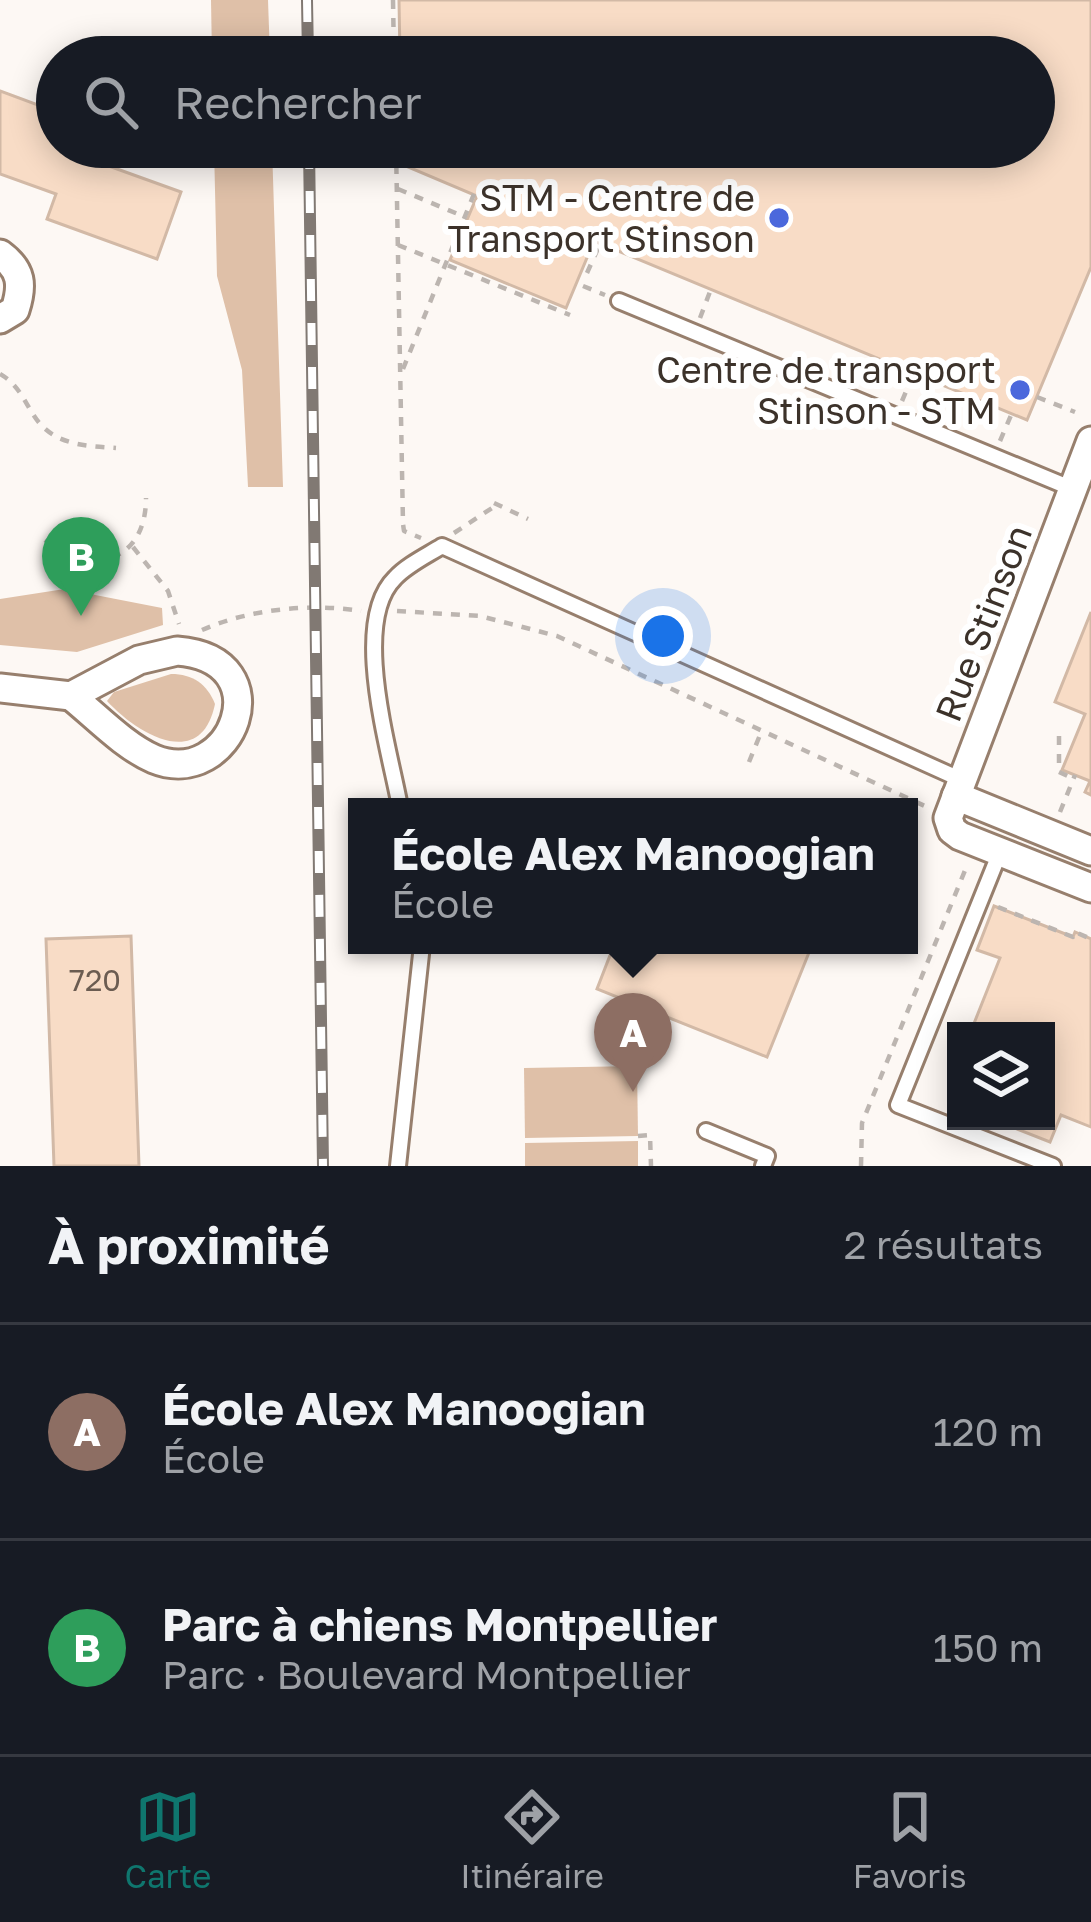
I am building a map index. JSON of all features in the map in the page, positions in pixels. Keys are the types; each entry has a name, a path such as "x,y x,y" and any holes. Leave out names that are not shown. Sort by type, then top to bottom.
{"street":[{"path":"0,254 14,264 22,287 15,310 0,320"},
{"name":"Rue Stinson","path":"1000,852 952,830 948,818 1091,442"},
{"path":"0,688 71,696 154,759 172,764 209,755 224,742 238,709 231,673 193,643 139,660 71,696"},
{"path":"959,788 1091,851"},
{"path":"1000,852 1091,888"}],"lane":[{"path":"619,301 1073,489"},
{"path":"398,798 375,661 377,612 395,578 442,546 959,788"},
{"path":"1000,852 898,1105 1053,1166"},
{"path":"398,1166 421,954"},
{"path":"706,1131 767,1156 763,1166"}],"path":[{"path":"393,0 395,36"},
{"path":"396,168 403,524"},
{"path":"397,189 465,217"},
{"path":"400,374 474,194"},
{"path":"397,244 570,315"},
{"path":"587,274 600,244"},
{"path":"699,320 711,290"},
{"path":"901,403 914,373"},
{"path":"0,374 17,386 40,424 57,437 78,445 116,448"},
{"path":"1037,397 1075,412"},
{"path":"999,443 1012,413"},
{"path":"46,540 60,551 95,561 117,557 132,546 146,523 146,498"},
{"path":"442,546 459,528 493,506 528,519"},
{"path":"132,546 168,591 193,643 238,619 300,608 457,614 539,630 909,798"},
{"path":"749,762 762,730"},
{"path":"1059,736 1059,772 1075,777 1060,812"},
{"path":"918,802 926,806"},
{"path":"861,1166 862,1123 967,866"},
{"path":"994,906 1073,937 1075,932 1091,939"},
{"path":"638,1138 650,1135 651,1166"}],"shaded area":[{"path":"211,0 268,0 269,36 212,36"},
{"path":"214,168 273,168 283,487 248,487 242,370 217,276"},
{"path":"84,586 85,593 162,608 163,625 77,652 0,645 0,599"},
{"path":"171,674 198,682 215,704 208,725 196,737 183,742 151,734 107,701 114,692"},
{"path":"637,1066 638,1136 525,1138 524,1068"},
{"path":"638,1141 638,1166 525,1166 525,1143"}],"building":[{"name":"STM - Centre de Transport Stinson","path":"399,0 1091,0 1091,267 1027,420 594,241 566,308 450,260 477,196 410,168 1055,168 1055,36 400,36"},
{"path":"0,91 36,104 36,168 114,168 181,192 157,259 47,219 56,194 0,174"},
{"path":"1091,612 1091,795 1085,792 1090,781 1062,770 1085,714 1055,702"},
{"path":"994,906 1073,937 1075,932 1091,939 1091,1127 1061,1115 1055,1130 1055,1022 975,1022 1000,958 977,950"},
{"path":"131,936 139,1166 54,1166 46,939"},
{"path":"611,954 808,954 767,1057 597,989"},
{"path":"1020,1130 1055,1130 1050,1142"}],"railway":[{"path":"307,0 308,36"},
{"path":"309,168 323,1166"}],"place":[{"name":"STM - Centre de Transport Stinson","path":"779,218"},
{"name":"Centre de transport Stinson - STM","path":"1020,390"},
{"name":"Parc à chiens Montpellier","path":"81,616"},
{"name":"École Alex Manoogian","path":"633,1092"}]}
